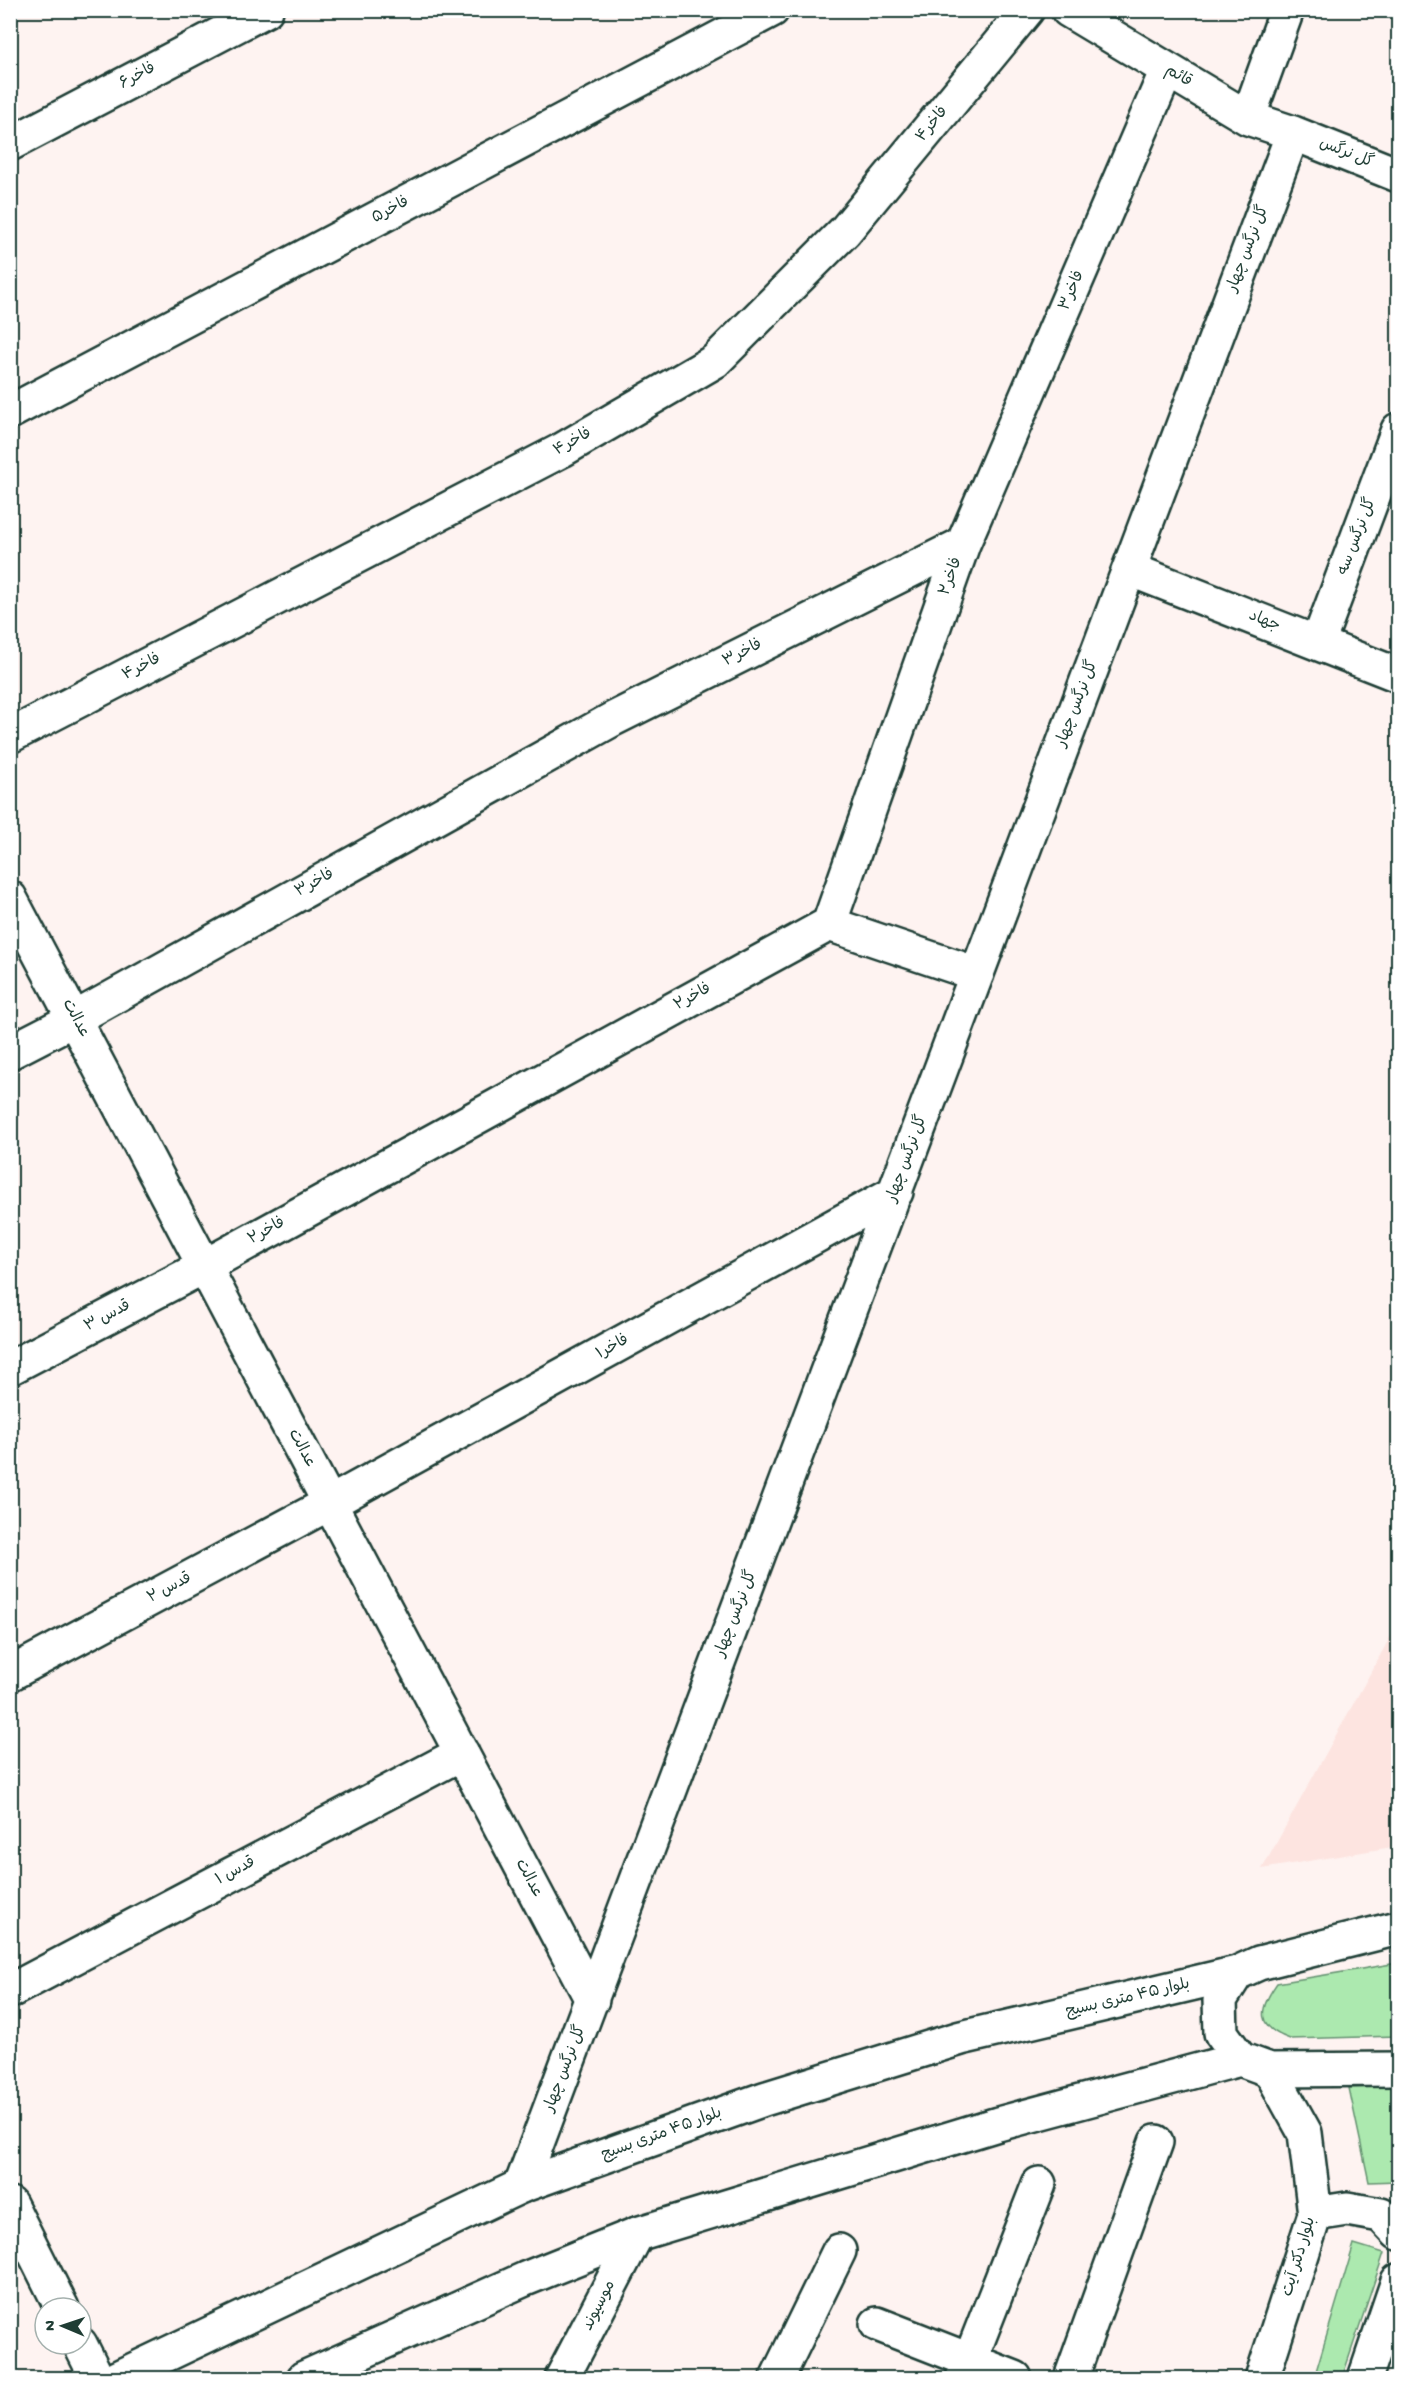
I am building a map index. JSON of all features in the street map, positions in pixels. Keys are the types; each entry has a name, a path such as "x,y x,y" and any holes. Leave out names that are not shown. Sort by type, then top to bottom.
{"street":[{"name":"فاخر۶","path":"10,144 266,10"},
{"name":"فاخر۵","path":"10,412 772,10"},
{"name":"فاخر۴","path":"10,736 562,450 715,361 845,231 1027,10"},
{"name":"قائم","path":"1068,10 1248,118 1293,133"},
{"path":"1248,118 1287,10"},
{"name":"فاخر۳","path":"10,1052 74,1019 613,719 963,544 1167,70"},
{"name":"گل نرگس","path":"1293,133 1398,175"},
{"name":"گل نرگس چهار","path":"521,2186 1293,133"},
{"name":"گل نرگس سه","path":"1318,644 1398,430"},
{"name":"فاخر۲","path":"205,1266 829,924 963,544"},
{"name":"جهاد","path":"1129,569 1398,675"},
{"name":"عدالت","path":"10,898 592,2000"},
{"path":"829,924 977,974"},
{"name":"فاخر۱","path":"330,1503 896,1192"},
{"name":"قدس ۳","path":"10,1368 205,1266"},
{"name":"قدس ۲","path":"10,1674 330,1503"},
{"name":"قدس ۱","path":"10,1991 462,1754"},
{"name":"بلوار ۴۵ متری بسیج","path":"117,2379 521,2186 764,2099 961,2038 1237,1973 1259,1963 1398,1928"},
{"path":"1237,1973 1220,2000 1221,2032 1240,2059 1270,2070 1398,2068"},
{"path":"304,2379 525,2279 637,2234 998,2124 1240,2059"},
{"name":"بلوار دکتر آیت","path":"1262,2379 1315,2214 1305,2133 1270,2070"},
{"path":"1071,2379 1156,2142"},
{"path":"967,2370 1039,2184"},
{"path":"10,2204 56,2296"},
{"path":"1315,2214 1347,2209 1381,2216 1398,2233"},
{"name":"موسیوند","path":"562,2379 637,2234"},
{"path":"777,2379 839,2251"},
{"path":"1365,2379 1398,2281"},
{"path":"878,2324 967,2370 1015,2379"},
{"path":"86,2356 97,2379"}],"shaded area":[{"path":"1398,1623 1398,1846 1262,1869"}],"green space":[{"path":"1398,1963 1398,2036 1290,2039 1271,2029 1266,2023 1264,2009 1266,2001 1277,1983"},
{"path":"1398,2086 1398,2181 1369,2182 1349,2088"},
{"path":"1354,2244 1384,2253 1342,2378 1314,2378"}]}
